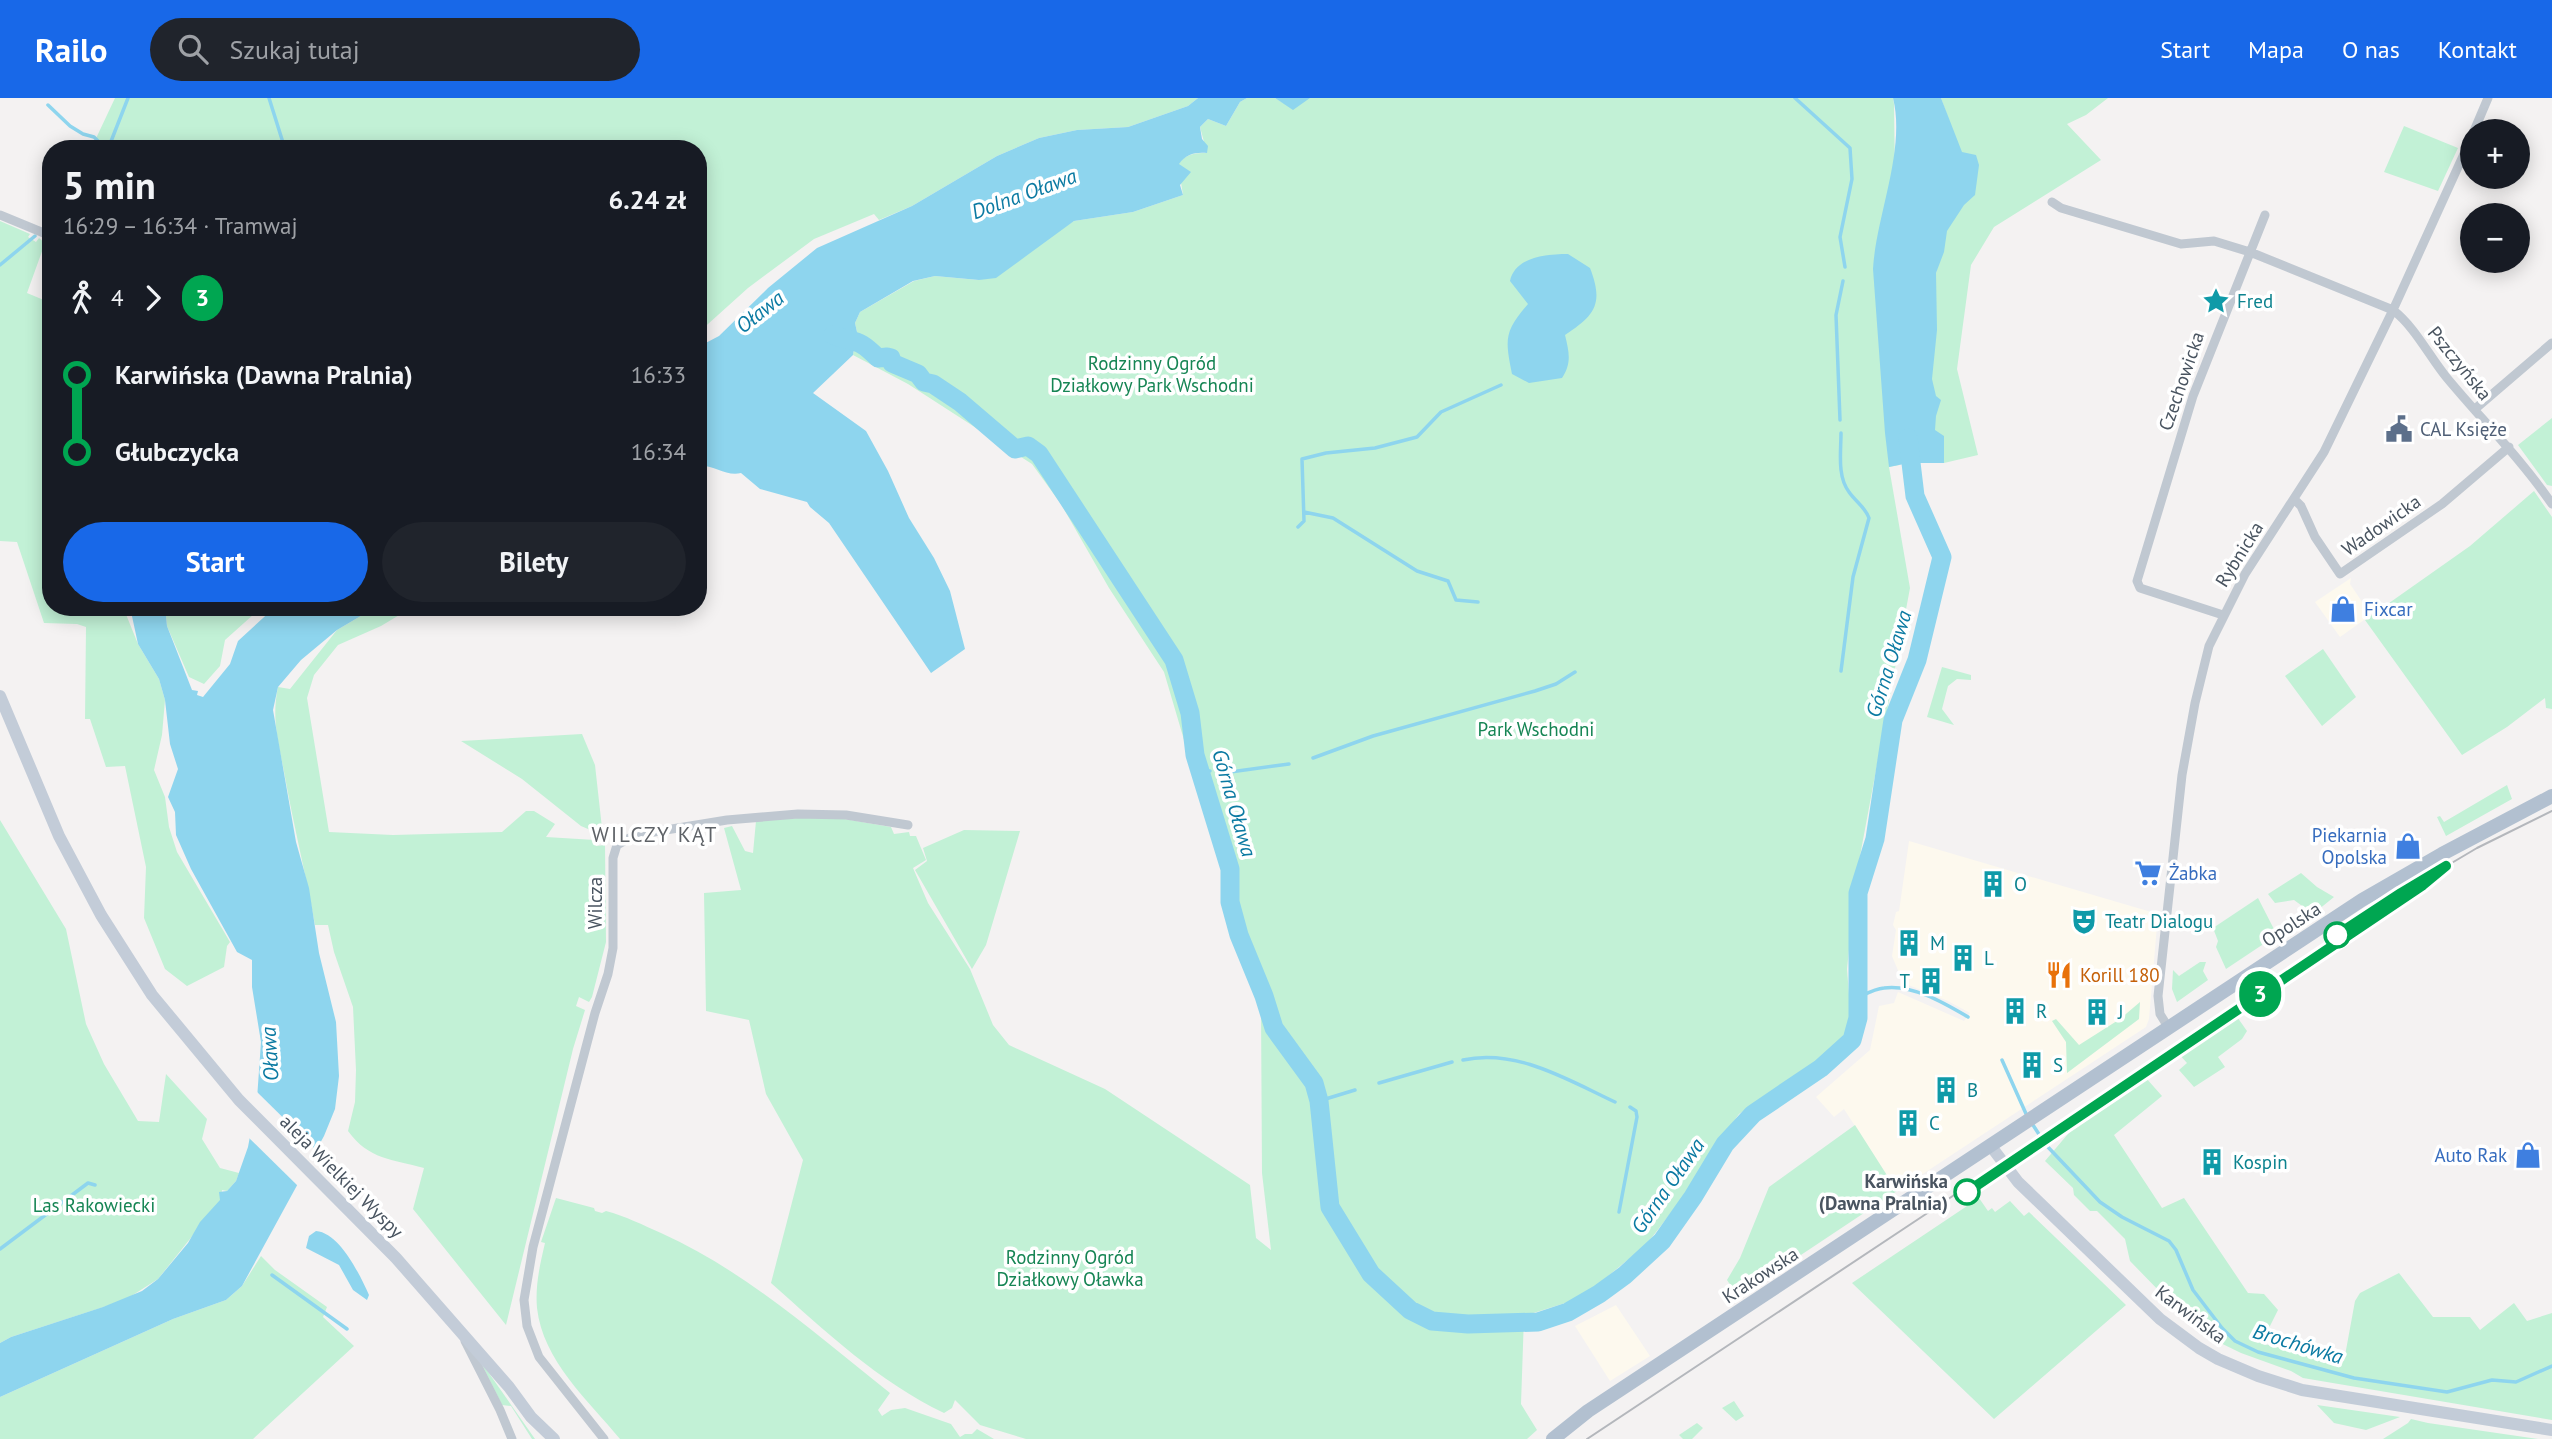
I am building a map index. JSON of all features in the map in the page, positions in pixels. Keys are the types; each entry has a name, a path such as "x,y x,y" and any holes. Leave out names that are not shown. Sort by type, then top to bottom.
{"main road":[{"name":"aleja Wielkiej Wyspy","path":"0,696 59,836 101,915 152,995 239,1100 396,1258 509,1387 531,1418 540,1439"},
{"name":"Opolska","path":"1990,1145 2374,893 2552,796"},
{"name":"Karwińska","path":"1990,1145 2018,1182 2151,1310 2179,1334 2218,1359 2258,1377 2302,1390 2552,1430"},
{"name":"Krakowska","path":"1553,1439 1588,1411 1990,1145"},
{"name":"aleja Wielkiej Wyspy","path":"531,1418 554,1439"}],"street":[{"name":"Rybnicka","path":"2479,119 2488,98"},
{"name":"Rybnicka","path":"2168,1027 2160,1014 2158,996 2182,775 2204,666 2223,615 2245,574 2324,452 2393,310 2460,161"},
{"path":"2052,202 2061,208 2180,244 2214,241 2250,251 2393,310"},
{"path":"0,215 42,232"},
{"name":"Czechowicka","path":"2223,615 2140,588 2137,581 2193,396 2265,215"},
{"name":"Pszczyńska","path":"2393,310 2405,321 2442,372 2509,447 2552,504"},
{"path":"2475,409 2552,343"},
{"name":"Wadowicka","path":"2294,499 2301,506 2315,537 2340,574 2442,504 2509,447"},
{"name":"Wilcza","path":"604,1439 538,1357 524,1314 524,1300 533,1247 595,1013 608,974 613,948 613,858 617,845 635,835 759,816 830,813 908,825"},
{"path":"459,1330 494,1396 512,1439"}],"shaded area":[{"name":"Fixcar","path":"2351,578 2350,584 2371,615 2340,637 2315,602"},
{"path":"1909,841 2158,914 2149,1019 2146,1027 1897,1191 1844,1109 1834,1117 1816,1097 1870,1050 1879,1006 1894,1003 1898,992 1964,1021 1970,1013 1901,982 1892,956 1896,930 1893,925 1896,912 1899,911"},
{"path":"1616,1305 1650,1356 1610,1381 1575,1326"}],"green space":[{"path":"115,98 1198,98 1188,106 1128,127 1077,130 1039,138 997,156 912,206 879,220 874,214 814,239 748,288 707,325 707,140 95,140"},
{"name":"Park Wschodni","path":"1247,98 1275,98 1283,103 1306,98 1893,98 1899,465 1889,467 1910,588 1857,872 1847,969 1851,1020 1839,1045 1739,1114 1694,1183 1646,1245 1581,1298 1524,1316 1521,1404 1537,1430 1527,1439 1026,1439 980,1425 955,1400 952,1408 944,1413 875,1371 771,1283 803,1160 766,1094 749,1020 706,1011 704,893 741,890 724,828 732,826 745,851 753,853 756,821 827,816 891,827 894,834 909,832 910,836 916,836 926,860 913,868 928,903 970,969 993,1025 1009,1045 1105,1089 1250,1185 1256,1238 1271,1250 1262,1173 1261,1007 1230,936 1220,862 1164,672 1109,588 1061,504 1032,464 908,384 853,355 857,332 855,323 860,312 914,281 935,276 979,280 1074,221 1133,212 1183,195 1178,164 1191,155 1207,153 1200,127 1208,119 1226,126 1240,102"},
{"path":"1941,98 2108,98 2086,115 2067,124 2101,160 1994,227 1971,265 1957,369 1978,455 1944,463 1915,463 1952,129"},
{"path":"2404,126 2458,148 2438,191 2384,172"},
{"path":"0,221 30,234 28,237 36,242 39,238 42,240 42,251 27,293 42,299 42,616 127,616 138,644 159,679 165,700 162,735 154,770 165,797 169,827 177,852 230,942 224,967 187,986 165,969 144,918 146,867 125,766 106,767 90,719 85,719 86,627 77,624 44,623 17,542 0,541"},
{"path":"2552,418 2552,486 2547,485 2518,445"},
{"path":"2534,491 2552,517 2552,709 2546,708 2545,698 2507,727 2462,755 2365,620 2470,546"},
{"path":"166,616 252,616 225,640 220,666 204,684 189,677 167,626"},
{"path":"361,616 398,616 338,645 314,675 307,698 329,832 393,835 502,832 526,811 534,811 555,824 546,837 595,840 596,846 605,845 606,942 592,997 589,1002 579,997 576,1006 585,1010 573,1049 506,1325 413,1209 424,1168 373,1153 356,1141 348,1131 355,1102 353,1007 334,952 328,925 315,925 278,743 275,710 278,687 290,689 337,630"},
{"path":"2323,649 2356,697 2322,726 2285,676"},
{"path":"1942,667 1971,675 1971,680 1957,679 1948,686 1942,709 1954,725 1927,717"},
{"path":"582,734 595,765 602,828 595,832 581,826 522,779 461,741"},
{"path":"2507,785 2512,799 2446,836 2437,817 2440,816 2444,822"},
{"name":"Las Rakowiecki","path":"0,820 66,929 86,1024 104,1064 138,1121 159,1122 166,1074 207,1119 202,1139 220,1168 239,1173 227,1191 222,1190 221,1200 158,1279 125,1300 0,1343"},
{"path":"964,830 1020,831 986,945 972,969 915,870 927,861 923,848"},
{"path":"2301,873 2334,897 2313,914 2294,900 2275,903 2268,894"},
{"path":"2258,898 2277,935 2226,969 2216,947 2218,941 2213,928"},
{"path":"2200,962 2206,962 2203,971 2208,980 2177,1002 2172,989 2173,970 2179,976"},
{"path":"2140,1002 2139,1019 2067,1073 2066,1042 2052,1021 2056,1019 2079,1045 2120,1019"},
{"path":"2235,1014 2247,1031 2242,1039 2218,1057 2225,1067 2194,1087 2179,1070 2187,1063 2178,1053"},
{"path":"2146,1078 2162,1096 2114,1135 2162,1208 2184,1198 2248,1293 2264,1294 2278,1310 2261,1344 2279,1346 2292,1336 2344,1361 2355,1301 2360,1293 2399,1273 2433,1317 2470,1317 2480,1330 2514,1303 2527,1321 2552,1313 2552,1420 2303,1378 2200,1333 2130,1261 2125,1239 2097,1211 2090,1211 2074,1195 2073,1188 2045,1161 2073,1128"},
{"path":"1855,1125 1897,1191 1738,1297 1727,1280 1740,1258 1769,1187"},
{"path":"556,1198 594,1208 602,1213 613,1213 641,1224 693,1249 752,1285 890,1393 878,1410 882,1416 891,1410 905,1408 951,1424 960,1437 972,1434 977,1429 994,1439 620,1439 557,1362 541,1327 537,1308 538,1275 545,1243 541,1242"},
{"path":"1979,1198 1988,1211 1992,1208 1995,1212 2010,1201 2024,1216 2029,1212 2126,1305 1994,1419 1852,1283"},
{"path":"261,1256 275,1270 327,1307 323,1317 354,1346 253,1439 0,1439 0,1397 173,1319 226,1300 242,1286"},
{"path":"479,1359 535,1439 532,1439 511,1406 502,1405"},
{"path":"1734,1401 1744,1416 1736,1421 1722,1408"},
{"path":"2317,1405 2400,1417 2366,1430 2334,1423"},
{"path":"2411,1419 2428,1423 2538,1439 2383,1439"},
{"path":"1697,1423 1703,1428 1692,1439 1683,1439 1679,1435"}],"water":[{"path":"1198,98 1247,98 1240,102 1226,126 1208,119 1200,127 1202,139 1208,146 1207,153 1191,154 1179,164 1191,172 1180,185 1183,195 1133,212 1074,221 996,278 979,280 935,276 913,281 860,312 855,323 857,332 853,355 813,393 866,431 909,518 934,558 950,591 965,649 931,673 829,523 807,502 760,489 741,473 707,467 707,342 719,336 768,288 817,248 912,206 997,156 1039,138 1077,130 1128,127 1188,106"},
{"path":"1275,98 1310,98 1293,110"},
{"path":"1893,98 1941,98 1962,152 1976,155 1979,165 1975,195 1964,205 1947,231 1944,252 1936,273 1937,330 1932,379 1936,396 1941,400 1935,430 1944,436 1944,463 1909,463 1889,467 1873,269 1896,139"},
{"path":"1568,254 1590,268 1596,291 1594,308 1584,321 1565,335 1569,357 1562,378 1529,383 1512,374 1508,336 1514,322 1528,304 1510,281 1518,267 1533,258"},
{"name":"Oława","path":"132,616 166,616 167,626 192,690 198,691 197,695 203,697 230,664 238,641 265,616 361,616 337,630 301,660 278,687 273,710 296,842 309,888 319,953 336,1022 339,1076 335,1109 324,1136 242,1286 226,1300 173,1319 0,1397 0,1343 103,1307 142,1291 158,1279 188,1243 200,1222 220,1200 219,1192 227,1191 236,1181 248,1147 257,1099 261,1042 252,987 252,960 237,952 191,869 176,835 175,812 168,797 178,769 170,744 165,700 159,679 138,644"},
{"path":"316,1231 333,1239 348,1256 369,1295 367,1300 353,1290 339,1265 306,1248 309,1236"}],"pier":[{"path":"255,1090 319,1153 300,1188 247,1136"}],"waterway":[{"path":"112,140 128,98"},
{"path":"269,98 282,140"},
{"path":"1795,98 1850,148 1852,179 1840,237 1845,267"},
{"path":"48,105 70,126 97,140"},
{"path":"0,265 35,236"},
{"path":"1840,420 1836,315 1843,281"},
{"name":"Górna Oława","path":"833,335 861,344 878,358 891,358 892,363 918,374 924,382 933,384 960,402 1015,449 1028,446 1039,454 1174,660 1190,713 1195,755 1230,869 1230,902 1239,935 1274,1028 1314,1083 1319,1101 1330,1207 1371,1274 1410,1310 1432,1321 1468,1324 1538,1322 1568,1312 1599,1294 1625,1275 1662,1241 1725,1144 1753,1114 1821,1068 1852,1040 1858,1018 1858,893 1875,839 1893,720 1917,660 1942,557 1915,496 1908,438"},
{"path":"1298,527 1304,521 1302,459 1326,453 1375,448 1417,437 1441,412 1501,385"},
{"path":"1841,433 1840,464 1845,486 1869,518 1853,577 1841,671"},
{"path":"1304,512 1333,518 1417,571 1448,581 1456,600 1478,602"},
{"path":"1313,758 1373,736 1535,691 1556,684 1575,672"},
{"path":"1223,773 1289,764"},
{"path":"1200,771 1210,771"},
{"name":"Brochówka","path":"1857,998 1880,989 1906,989 1928,996 1968,1017"},
{"path":"1463,1060 1483,1057 1522,1062 1560,1076 1615,1102"},
{"name":"Brochówka","path":"2002,1060 2027,1116"},
{"path":"1379,1083 1452,1062"},
{"path":"1319,1101 1355,1090"},
{"path":"1619,1212 1637,1117 1636,1111 1630,1107"},
{"name":"Brochówka","path":"2031,1122 2046,1145 2100,1202 2122,1217 2169,1241 2176,1250 2193,1290 2222,1328 2235,1341 2258,1352 2354,1378 2447,1392 2492,1380 2516,1382 2552,1366"},
{"path":"0,1249 88,1183 95,1185"},
{"path":"272,1275 347,1329"}],"tram line":[{"path":"1587,1439 2401,893 2477,848 2552,811"},
{"name":"3","path":"1967,1192 2423,885 2446,866 2337,935"}],"place":[{"name":"Fred","path":"2216,301"},
{"name":"CAL Księże","path":"2399,429"},
{"name":"Fixcar","path":"2343,609"},
{"name":"Piekarnia Opolska","path":"2408,846"},
{"name":"Żabka","path":"2148,873"},
{"name":"O","path":"1993,884"},
{"name":"Teatr Dialogu","path":"2084,921"},
{"name":"M","path":"1909,943"},
{"name":"L","path":"1963,958"},
{"name":"Korill 180","path":"2059,975"},
{"name":"T","path":"1931,981"},
{"name":"R","path":"2015,1011"},
{"name":"J","path":"2097,1012"},
{"name":"S","path":"2032,1065"},
{"name":"B","path":"1946,1090"},
{"name":"C","path":"1908,1123"},
{"name":"Auto Rak","path":"2528,1155"},
{"name":"Kospin","path":"2212,1162"},
{"name":"Karwińska (Dawna Pralnia)","path":"1967,1192"}],"district":[{"name":"WILCZY KĄT","path":"655,835"}],"water label":[{"name":"Dolna Oława","path":"1024,194"}],"park label":[{"name":"Rodzinny Ogród Działkowy Park Wschodni","path":"1152,374"},
{"name":"Rodzinny Ogród Działkowy Oławka","path":"1070,1268"}]}
